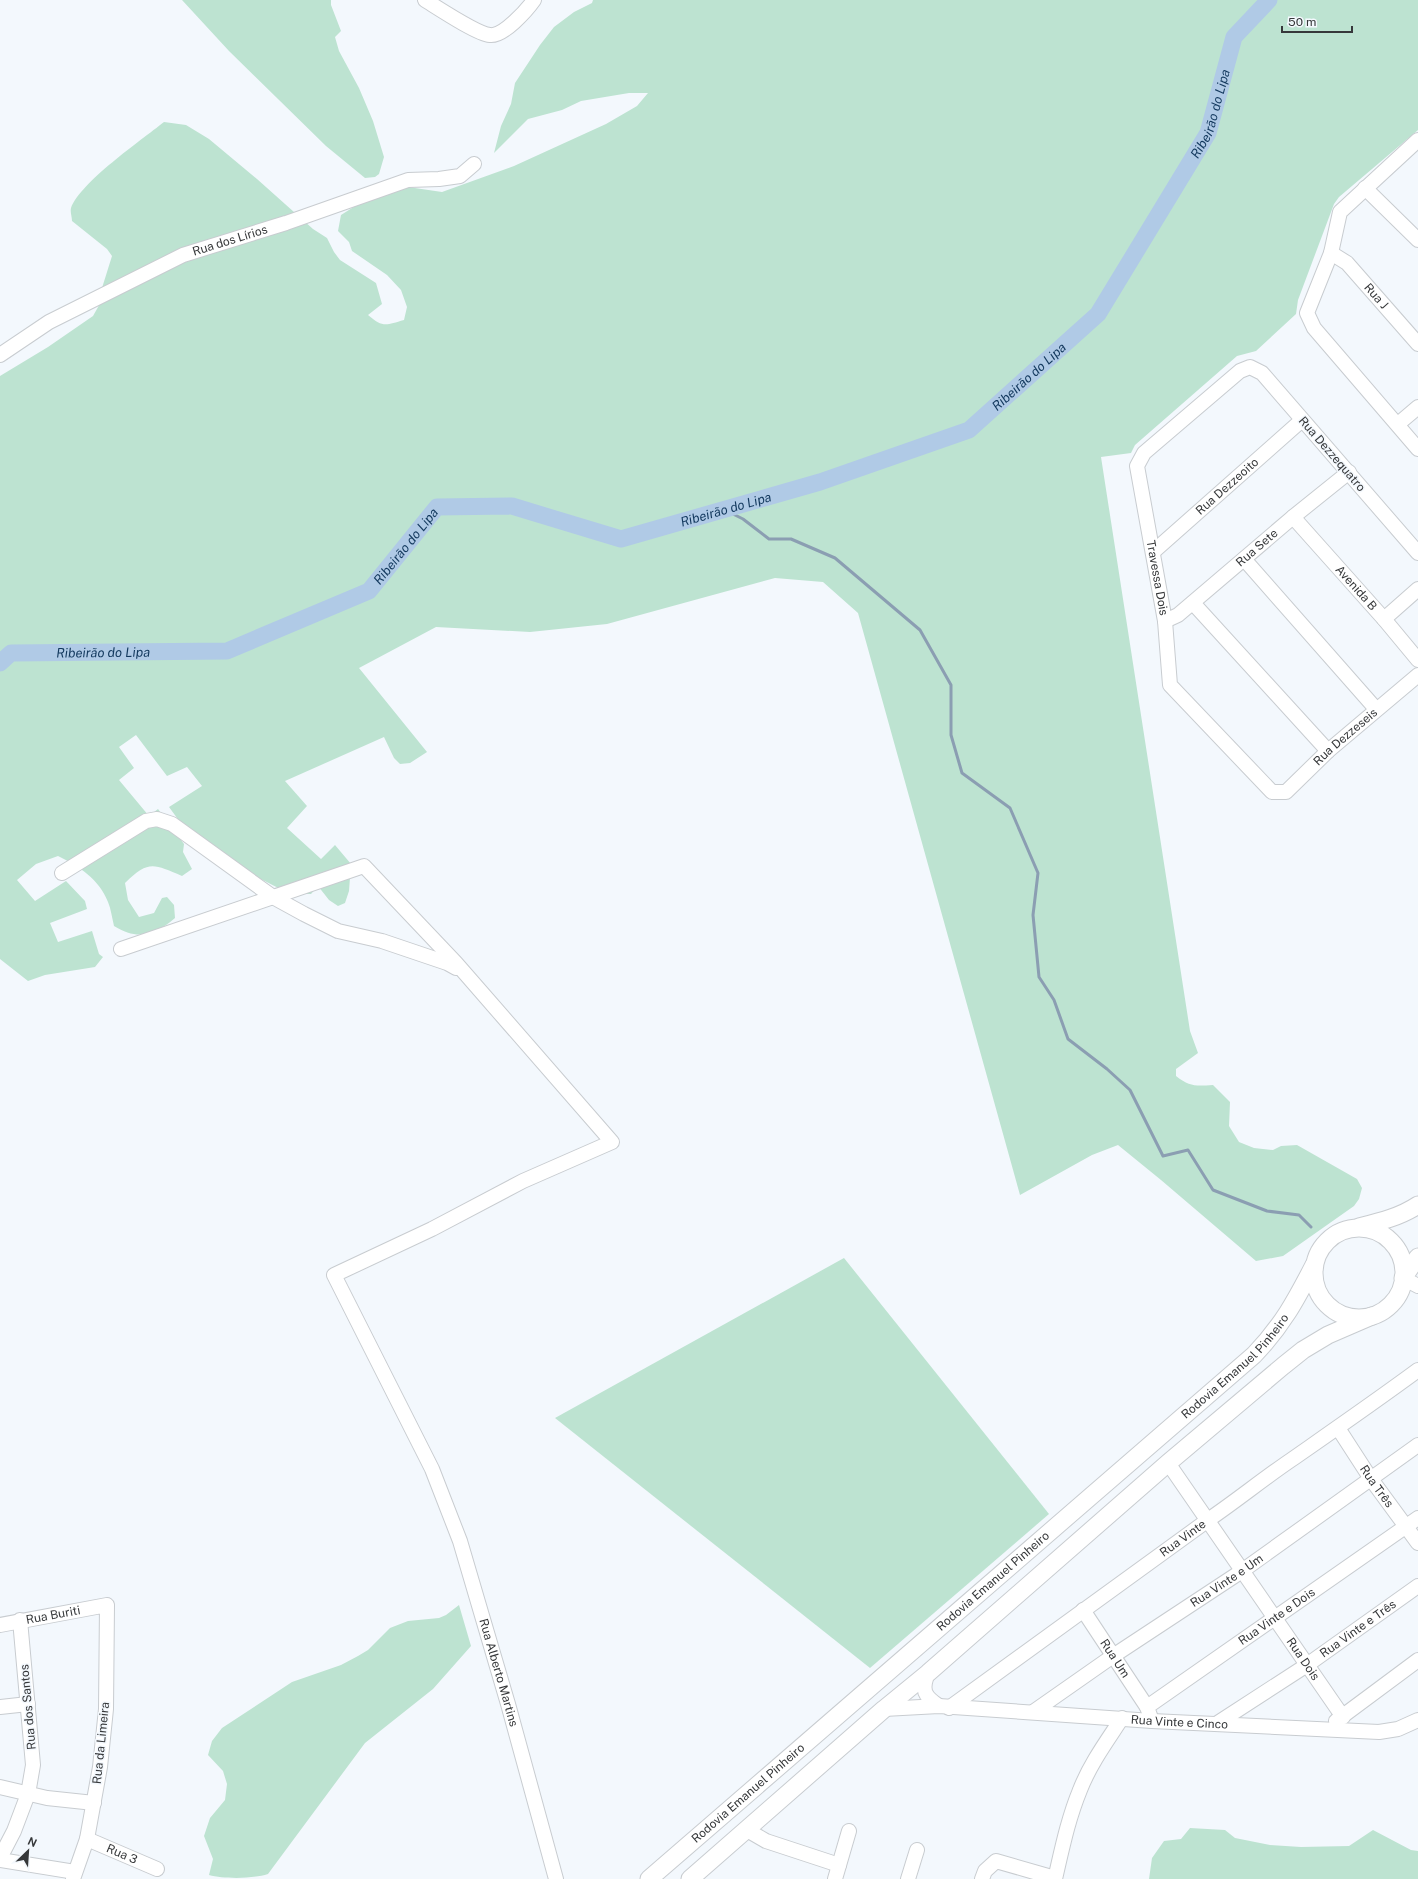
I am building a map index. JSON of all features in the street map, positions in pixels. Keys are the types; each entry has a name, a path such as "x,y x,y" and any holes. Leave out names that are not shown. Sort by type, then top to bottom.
{"main road":[{"path":"1372,1316 1350,1317 1340,1314 1330,1308 1320,1296 1314,1281 1314,1265 1319,1252 1328,1240 1340,1233 1388,1219 1409,1211 1418,1205"},
{"path":"1353,1229 1374,1232 1391,1243 1401,1260 1403,1278"},
{"path":"690,1879 1168,1463 1303,1350 1330,1334 1387,1308 1398,1294 1403,1278 1418,1256"},
{"name":"Rodovia Emanuel Pinheiro","path":"649,1879 1254,1355 1273,1335 1288,1314 1314,1265"}],"street":[{"path":"425,0 476,30 490,36 502,33 534,0"},
{"path":"1418,140 1340,212 1331,253 1307,313 1314,328 1418,449"},
{"name":"Rua dos Lírios","path":"0,355 49,322 183,256 286,223 408,180 439,179 460,176 474,164"},
{"path":"1365,188 1417,237"},
{"name":"Rua J","path":"1331,253 1347,263 1418,344"},
{"name":"Rua Dezzequatro","path":"1240,371 1250,367 1262,373 1418,553"},
{"name":"Travessa Dois","path":"1240,371 1144,453 1137,466 1165,621 1170,685 1272,792"},
{"path":"1398,424 1418,407"},
{"name":"Rua Dezzeoito","path":"1153,552 1302,420"},
{"name":"Rua Sete","path":"1165,621 1178,615 1193,603 1293,517 1349,472"},
{"name":"Avenida B","path":"1293,517 1384,619 1418,660"},
{"path":"1244,559 1376,709"},
{"path":"1384,619 1418,589"},
{"path":"1193,603 1328,751"},
{"name":"Rua Dezzeseis","path":"1272,792 1286,792 1328,751 1418,675"},
{"path":"62,873 146,821 157,819 172,824 273,897 338,931 382,941 404,948 447,963 463,971"},
{"path":"121,949 364,866 463,971"},
{"name":"Rua Alberto Martins","path":"463,971 612,1142 523,1181 432,1229 334,1275 432,1469 460,1541 508,1704 556,1879"},
{"path":"1403,1278 1418,1286"},
{"name":"Rua Vinte","path":"944,1707 1244,1496 1290,1460 1338,1428 1418,1370"},
{"name":"Rua Três","path":"1338,1428 1371,1479 1418,1543"},
{"name":"Rua Vinte e Um","path":"1033,1712 1113,1656 1242,1571 1418,1445"},
{"name":"Rua Dois","path":"1168,1463 1343,1717"},
{"name":"Rua Vinte e Dois","path":"1147,1707 1418,1518"},
{"name":"Rua Vinte e Três","path":"1216,1724 1307,1665 1418,1586"},
{"name":"Rua Buriti","path":"0,1625 20,1620 107,1605"},
{"name":"Rua da Limeira","path":"74,1876 87,1839 100,1766 106,1709 107,1605"},
{"name":"Rua Um","path":"1083,1610 1147,1707"},
{"name":"Rua dos Santos","path":"0,1859 14,1831 28,1794 33,1765 20,1620"},
{"path":"1324,1730 1418,1660"},
{"path":"928,1673 923,1684 925,1693 931,1701 944,1707"},
{"path":"0,1707 28,1704"},
{"name":"Rua Vinte e Cinco","path":"884,1709 944,1707 1152,1721 1389,1732 1408,1726 1418,1720"},
{"path":"1147,1707 1152,1721"},
{"path":"982,1879 985,1871 996,1861 1055,1878 1060,1852 1080,1790 1097,1756 1122,1718"},
{"path":"0,1787 28,1794 94,1803"},
{"path":"747,1830 766,1842 837,1872 849,1831"},
{"name":"Rua 3","path":"87,1839 157,1869"},
{"path":"908,1879 917,1850"},
{"path":"0,1859 74,1876"}],"green space":[{"path":"182,0 331,0 331,5 341,31 335,37 339,51 359,88 373,121 384,157 379,174 375,177 365,178 326,146 229,51"},
{"path":"593,0 1418,0 1418,130 1339,197 1334,204 1298,300 1296,314 1256,351 1237,356 1135,445 1131,453 1101,457 1190,1031 1198,1053 1176,1069 1176,1076 1193,1085 1213,1085 1230,1102 1229,1126 1239,1142 1254,1148 1273,1150 1281,1146 1297,1145 1357,1179 1362,1188 1359,1199 1354,1206 1283,1256 1256,1261 1118,1145 1092,1155 1020,1195 858,613 823,582 775,578 607,624 530,632 436,627 359,668 427,752 410,763 400,764 394,758 384,737 285,781 307,806 287,828 321,859 335,845 351,864 349,891 345,903 338,906 329,900 318,886 311,894 290,894 249,873 188,833 169,807 202,786 187,767 167,776 136,735 119,747 134,768 119,780 149,816 158,809 184,844 183,852 192,869 182,876 158,867 152,866 146,868 125,883 128,900 139,917 154,913 162,898 167,897 174,905 175,918 160,929 146,934 139,935 123,931 114,926 108,902 94,880 81,869 58,856 36,864 17,880 35,901 66,881 85,901 87,909 50,923 58,942 92,931 99,954 103,957 95,967 45,975 28,981 0,959 0,376 48,347 93,316 102,300 102,288 112,256 107,249 72,221 71,208 77,198 98,174 164,122 186,125 209,139 313,229 327,238 340,260 376,283 382,304 368,315 381,324 389,324 404,320 407,307 401,290 387,275 352,251 349,242 338,231 341,215 360,203 408,187 442,192 514,166 606,124 637,106 648,93 629,93 581,101 562,110 528,119 494,153 501,126 511,104 515,83 540,45 554,27 574,12 592,3"},
{"path":"844,1258 1049,1514 870,1668 555,1418"},
{"path":"459,1605 471,1646 433,1689 365,1743 268,1874 238,1878 209,1875 213,1859 204,1836 210,1818 225,1800 227,1784 223,1771 208,1755 212,1741 222,1728 292,1682 341,1665 358,1656 368,1650 390,1628 408,1621 439,1618 446,1615"},
{"path":"1190,1828 1225,1830 1235,1838 1270,1845 1301,1847 1349,1846 1373,1830 1411,1850 1418,1851 1418,1879 1149,1879 1152,1858 1164,1841 1181,1839"}],"waterway":[{"name":"Ribeirão do Lipa","path":"0,663 11,653 227,651 369,591 437,507 512,506 621,539 820,482 969,430 1098,314 1208,133 1234,37 1269,0"},
{"path":"723,509 743,519 769,539 791,539 835,558 920,630 951,685 951,735 962,773 1010,808 1038,873 1033,915 1039,977 1054,1000 1068,1039 1107,1069 1130,1090 1163,1156 1188,1150 1213,1190 1267,1211 1299,1215 1311,1227"}]}
